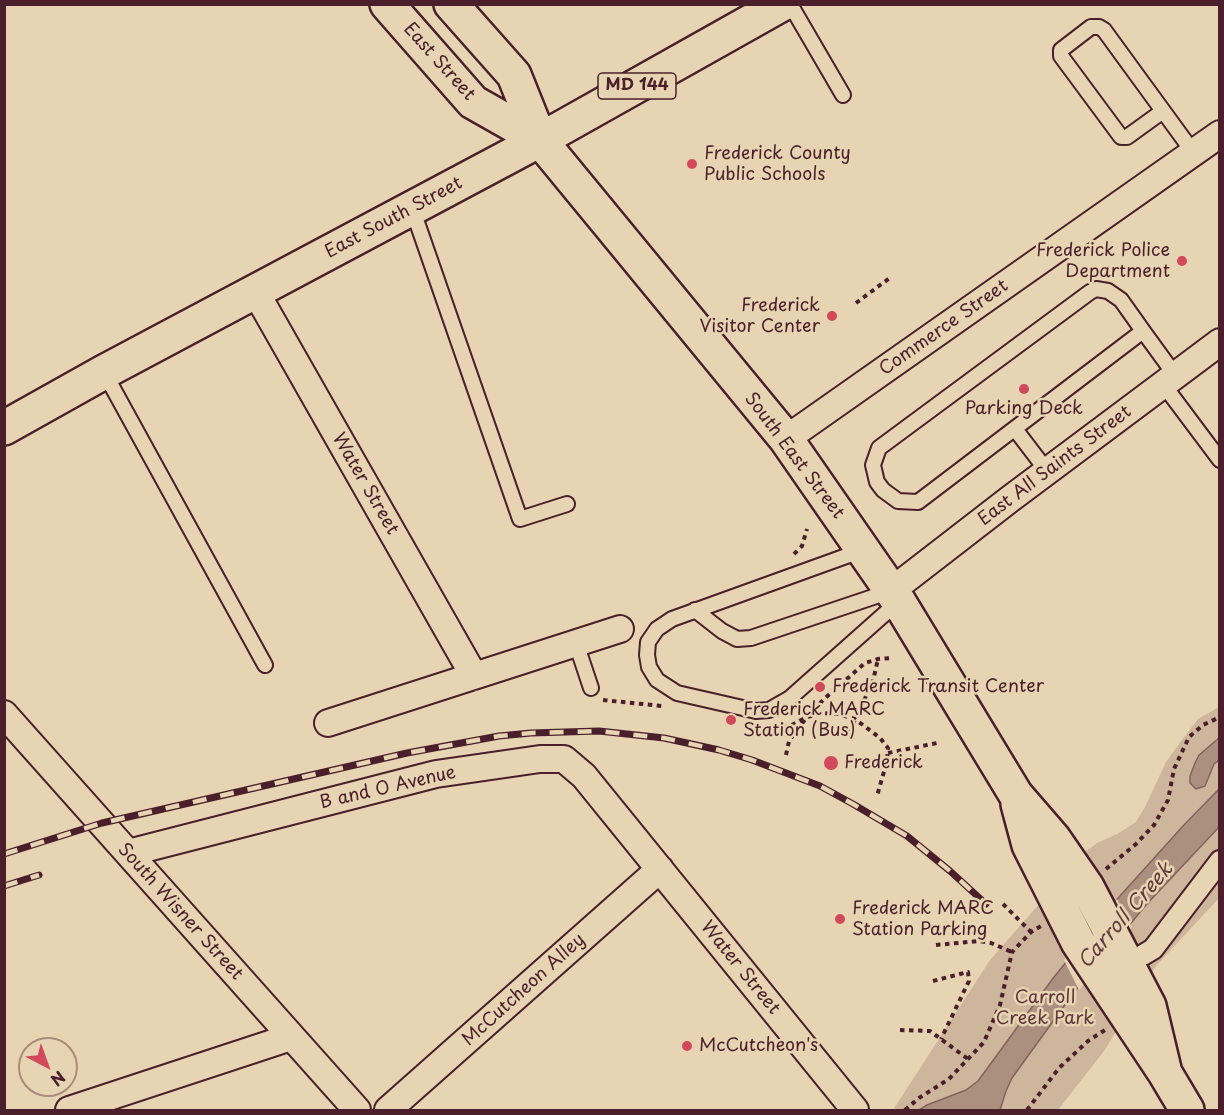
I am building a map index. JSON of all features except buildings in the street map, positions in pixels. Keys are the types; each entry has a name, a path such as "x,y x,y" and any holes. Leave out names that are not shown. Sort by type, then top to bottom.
{"main road":[{"name":"East Street","path":"387,4 473,102 540,140"},
{"path":"451,4 514,75 540,140"},
{"name":"East South Street","path":"4,428 104,372 540,140 782,4"},
{"name":"South East Street","path":"540,140 786,439 895,597 1016,795 1054,839 1087,887 1101,917 1131,952 1149,1006 1165,1073"},
{"name":"South East Street","path":"1016,795 1029,845 1078,942 1187,1110"}],"street":[{"name":"Commerce Street","path":"786,439 1220,134"},
{"name":"Water Street","path":"255,291 474,676"},
{"name":"East All Saints Street","path":"895,597 1047,471 1220,342"},
{"path":"328,723 620,629"},
{"name":"South Wisner Street","path":"4,714 357,1110"},
{"name":"B and O Avenue","path":"128,853 436,774 540,759 564,759 584,776 624,825"},
{"name":"Water Street","path":"624,825 845,1107"},
{"path":"1131,952 1153,950 1220,861"},
{"name":"McCutcheon Alley","path":"388,1110 660,869"},
{"path":"69,1110 291,1037"}],"lane":[{"path":"790,4 843,95"},
{"path":"1163,111 1127,137 1121,137 1061,56 1061,50 1091,27 1099,27 1163,111 1193,152"},
{"path":"412,208 520,519 567,504"},
{"path":"1143,332 918,502 898,501 883,490 874,474 873,465 879,448 1090,291 1101,289 1121,300 1143,332 1169,380 1220,460"},
{"path":"104,372 265,665"},
{"path":"1015,429 1047,471"},
{"path":"863,550 672,619 657,629 648,642 646,655 649,667 657,680 677,693 756,711 769,710 784,702 895,597"},
{"path":"695,610 722,631 737,639 744,639 895,597"},
{"path":"576,643 591,688"}],"path":[{"path":"856,303 891,277"},
{"path":"849,733 873,681 878,659"},
{"path":"786,755 789,741 807,717 822,713 838,714 855,719 880,738 888,748 877,796"},
{"path":"1101,873 1136,844 1154,825 1168,800 1174,769 1189,737 1220,717"},
{"path":"888,753 937,743"},
{"path":"1003,903 1031,932"},
{"path":"905,1110 949,1079 984,1042 996,1018 1012,952 1031,932 1045,923"},
{"path":"936,945 979,942 1012,952"},
{"path":"933,981 968,972 969,981 941,1039"},
{"path":"1027,1110 1059,1068 1088,1041 1109,1028"},
{"path":"900,1030 930,1031 968,1059"}],"green space":[{"name":"Carroll Creek Park","path":"1219,707 1219,898 1156,966 1104,1051 1058,1110 893,1110 990,960 1085,852 1136,822 1166,762 1198,719"}],"water":[{"path":"1219,738 1219,760 1214,764 1205,786 1196,789 1190,783 1195,763 1199,755"},
{"name":"Carroll Creek","path":"1219,789 1219,827 1146,905 1075,991 1012,1078 1000,1110 919,1110 966,1090 978,1081 1054,977 1119,897"}],"pier":[{"path":"1117,899 1132,927 1079,990 1064,960"}],"railway":[{"path":"4,854 102,823 407,753 499,736 599,731 664,738 719,750 820,786 907,836 986,904"},
{"path":"4,886 39,875"}],"place":[{"name":"Frederick County Public Schools","path":"692,164"},
{"name":"Frederick Police Department","path":"1182,261"},
{"name":"Frederick Visitor Center","path":"832,316"},
{"name":"Parking Deck","path":"1024,389"},
{"name":"Frederick Transit Center","path":"820,687"},
{"name":"Frederick MARC Station (Bus)","path":"731,720"},
{"name":"Frederick","path":"831,763"},
{"name":"Frederick MARC Station Parking","path":"840,919"},
{"name":"McCutcheon's","path":"687,1046"}]}
